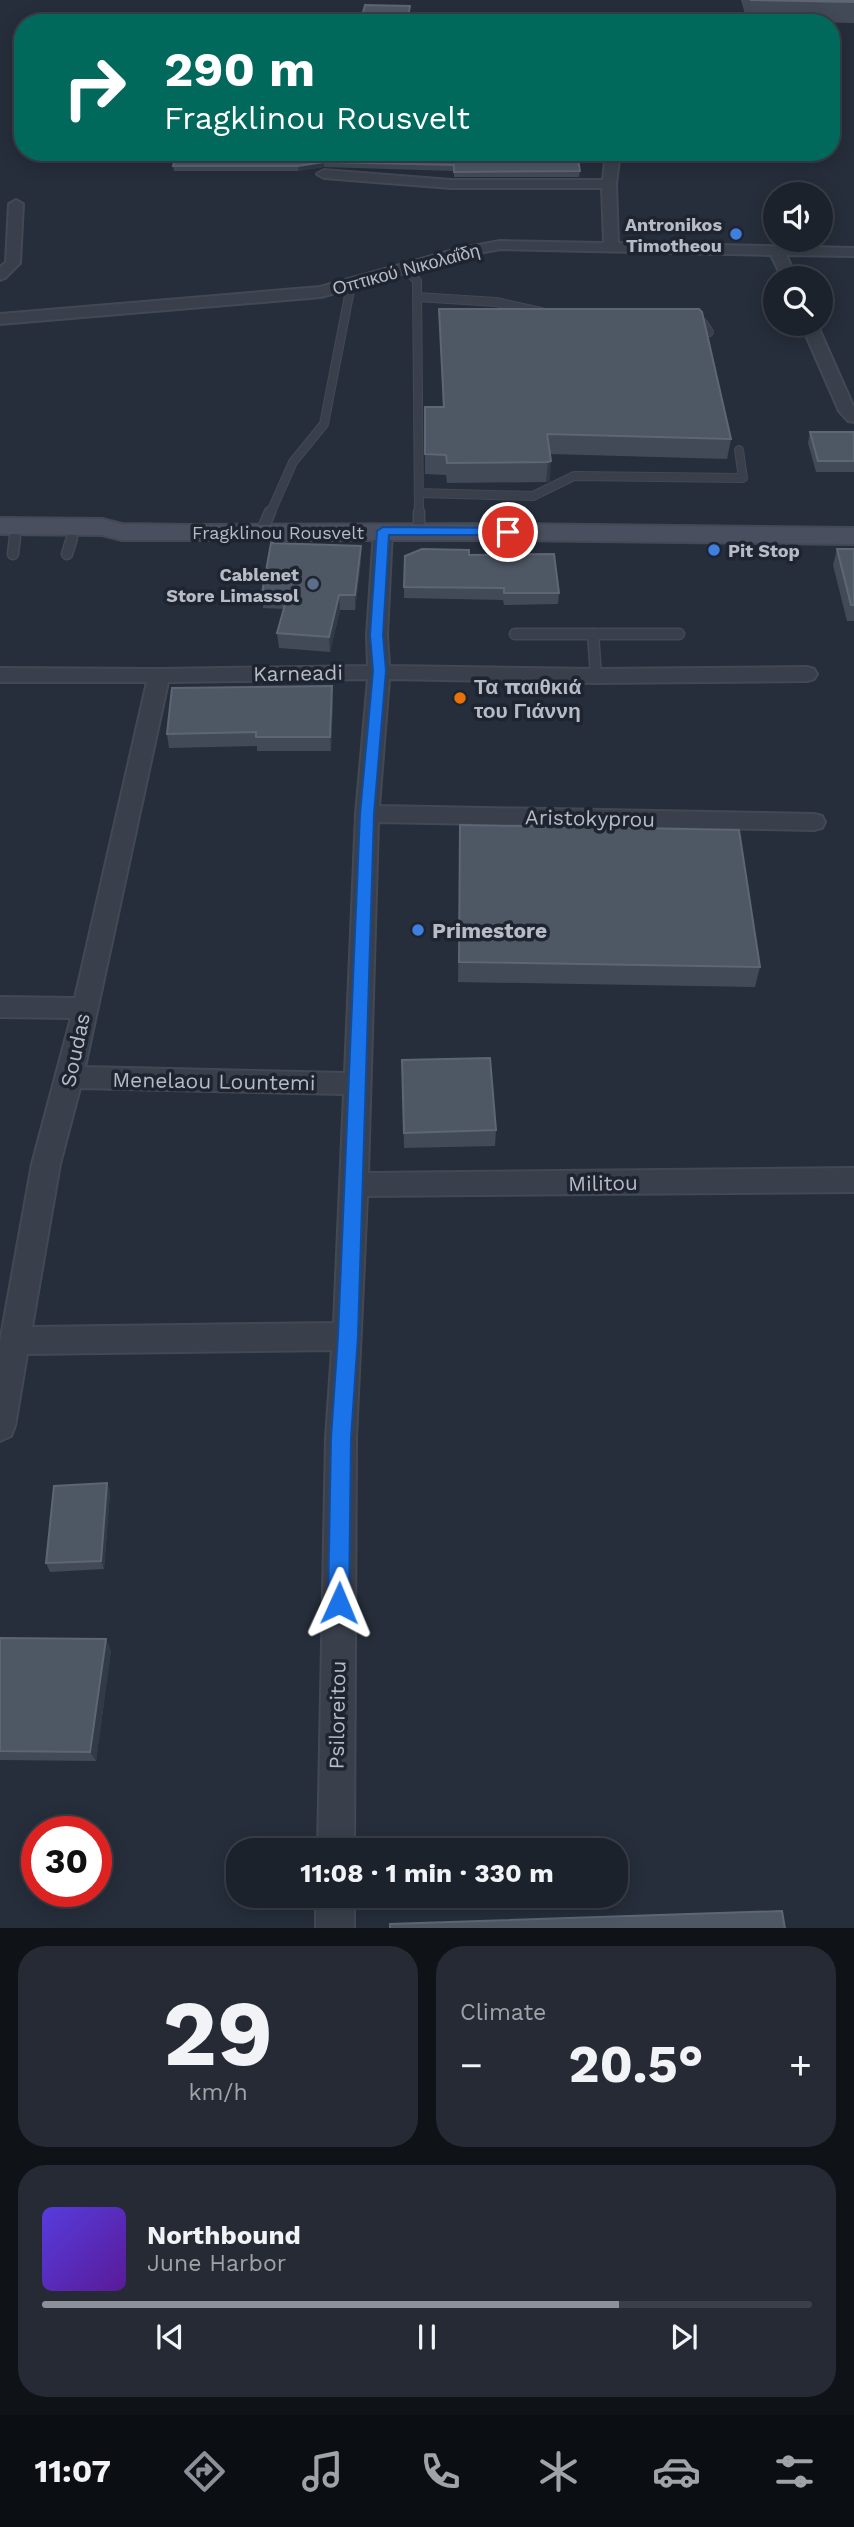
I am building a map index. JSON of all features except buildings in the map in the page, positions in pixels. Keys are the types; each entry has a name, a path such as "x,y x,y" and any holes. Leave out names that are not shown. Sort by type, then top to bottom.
{"main road":[{"name":"Fragklinou Rousvelt","path":"7,539 102,527 121,532 419,531 854,537"},
{"name":"Fragklinou Rousvelt","path":"7,539 69,546 121,532"}],"street":[{"path":"611,247 609,184 612,161"},
{"path":"324,174 450,184 609,184"},
{"path":"0,275 13,263 16,204"},
{"name":"Οπτικού Νικολαΐδη","path":"0,318 321,292 462,252 500,245 763,252"},
{"path":"777,252 783,266"},
{"name":"Οπτικού Νικολαΐδη","path":"833,252 854,252"},
{"path":"814,336 847,411 854,417"},
{"name":"Psiloreitou","path":"335,1838 341,1438 348,1336 367,814 379,671 377,635 383,531"},
{"name":"Karneadi","path":"0,675 32,670 159,676 379,671 596,676 807,674"},
{"name":"Soudas","path":"0,1426 46,1164 70,1077 159,676"},
{"name":"Aristokyprou","path":"367,814 814,822"},
{"path":"0,1007 84,1008"},
{"name":"Menelaou Lountemi","path":"70,1077 358,1084"},
{"name":"Militou","path":"352,1185 854,1180"},
{"path":"15,1340 348,1336"},
{"path":"335,1908 335,1928"}],"lane":[{"path":"406,268 417,281 419,531"},
{"path":"261,533 293,462 324,424 351,285"},
{"path":"417,298 496,302 539,312 553,312"},
{"path":"685,314 703,323 709,332"},
{"path":"419,493 533,496 542,494 563,478 574,476 743,478 739,450"},
{"path":"515,634 680,634"},
{"path":"593,634 596,676"}],"place":[{"name":"Antronikos Timotheou","path":"736,234"},
{"name":"Pit Stop","path":"714,550"},
{"name":"Cablenet Store Limassol","path":"313,584"},
{"name":"Τα παιθκιά του Γιάννη","path":"460,698"},
{"name":"Primestore","path":"418,930"}],"route":[{"path":"339,1603 341,1438 348,1336 367,814 379,671 377,635 383,531 508,532"}]}
